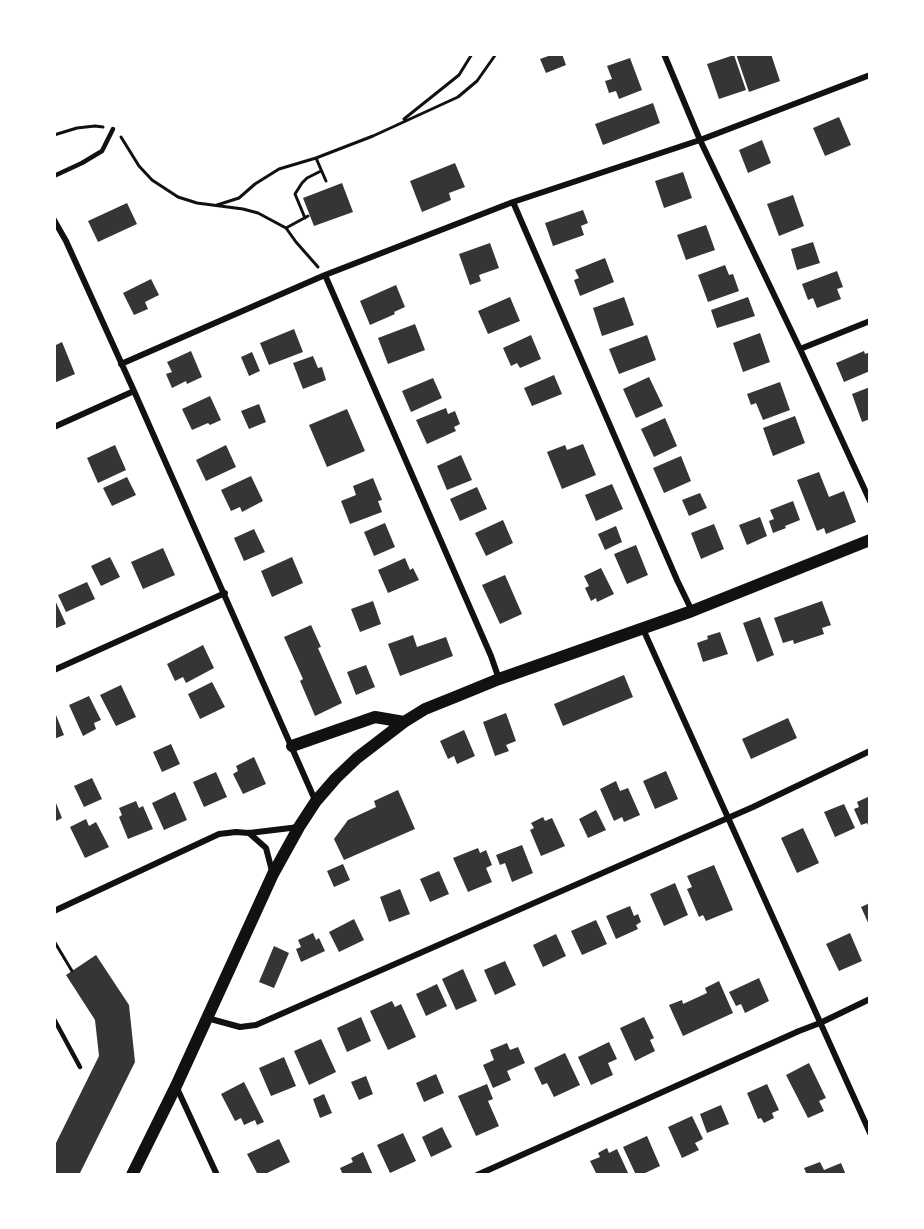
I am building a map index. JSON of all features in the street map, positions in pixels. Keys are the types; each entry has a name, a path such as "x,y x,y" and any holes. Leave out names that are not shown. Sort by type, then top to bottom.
{"main road":[{"path":"132,1175 176,1086 273,874 316,801 357,758 425,709 499,679 692,611 870,540"},
{"path":"292,746 375,717 404,722"}],"street":[{"path":"664,54 700,140 870,501"},
{"path":"121,364 325,274 513,202 700,140 870,75"},
{"path":"513,202 692,611"},
{"path":"54,220 66,241 134,391 316,801"},
{"path":"325,274 499,679"},
{"path":"800,349 870,321"},
{"path":"54,427 134,391"},
{"path":"54,670 225,593"},
{"path":"643,629 870,1133"},
{"path":"206,1018 240,1028 256,1025 753,807 870,751"},
{"path":"54,911 219,834 299,827"},
{"path":"249,833 266,848 273,874"},
{"path":"477,1175 870,999"},
{"path":"176,1086 217,1175"}],"lane":[{"path":"54,176 102,151 112,129"},
{"path":"54,1019 80,1067"}],"path":[{"path":"399,123 459,75 471,54"},
{"path":"215,206 239,198 255,184 279,169 374,136 458,96 477,81 496,54"},
{"path":"54,135 77,128 95,126 112,129 123,140 139,166 152,180 178,197 197,203 258,213 286,228 325,274"},
{"path":"316,158 326,181"},
{"path":"286,228 306,217 296,194 307,178 321,171"},
{"path":"54,941 72,971"}],"building":[{"path":"562,54 566,65 546,73 540,59"},
{"path":"736,54 771,54 780,81 749,92"},
{"path":"734,55 746,90 719,99 707,64"},
{"path":"630,58 642,90 619,99 616,91 609,93 605,81 612,79 607,66"},
{"path":"653,103 660,123 603,145 595,124"},
{"path":"839,117 851,145 825,156 813,128"},
{"path":"762,140 771,163 748,173 739,150"},
{"path":"455,163 465,187 449,193 451,200 422,212 410,181"},
{"path":"683,172 692,198 664,208 655,181"},
{"path":"342,183 353,212 314,226 303,198"},
{"path":"793,195 804,226 779,236 767,204"},
{"path":"127,203 137,224 98,242 88,221"},
{"path":"583,210 588,223 581,226 584,235 553,246 545,223"},
{"path":"706,225 715,250 686,260 677,235"},
{"path":"813,242 820,263 797,270 791,249"},
{"path":"490,243 499,268 479,275 481,281 470,285 459,254"},
{"path":"605,258 614,282 580,296 574,280 579,278 575,270"},
{"path":"725,265 729,275 733,274 739,291 708,302 698,275"},
{"path":"837,271 843,287 837,289 841,299 817,308 813,298 808,300 802,284"},
{"path":"151,279 159,295 145,302 148,309 134,315 123,293"},
{"path":"396,285 405,307 370,325 360,301"},
{"path":"510,297 520,321 488,334 478,311"},
{"path":"624,297 634,325 602,336 593,308"},
{"path":"748,297 755,316 717,328 711,310"},
{"path":"415,324 425,350 388,364 378,338"},
{"path":"294,329 303,352 269,365 260,343"},
{"path":"760,333 770,362 743,372 733,343"},
{"path":"531,335 541,359 520,368 517,363 511,366 503,348"},
{"path":"647,335 656,360 619,374 609,349"},
{"path":"62,342 75,374 54,383 54,346"},
{"path":"191,351 202,377 172,388 166,374 172,372 167,362"},
{"path":"864,351 865,354 870,352 870,371 844,382 836,363"},
{"path":"252,352 260,371 249,376 241,357"},
{"path":"313,356 318,368 322,367 326,380 303,389 293,363"},
{"path":"554,375 562,394 532,406 524,388"},
{"path":"649,377 663,406 636,418 623,389"},
{"path":"433,378 442,398 411,412 402,391"},
{"path":"780,382 790,410 763,420 756,403 751,405 747,394"},
{"path":"870,387 870,419 862,422 852,394"},
{"path":"210,396 221,420 192,430 182,409"},
{"path":"259,404 266,422 249,429 241,411"},
{"path":"446,408 448,414 455,411 460,424 454,427 456,431 427,444 416,420"},
{"path":"347,409 365,451 327,467 309,425"},
{"path":"795,416 805,443 773,456 763,428"},
{"path":"665,418 677,446 654,457 641,429"},
{"path":"583,444 596,475 562,489 547,452 565,445 567,450"},
{"path":"115,445 126,470 98,483 87,458"},
{"path":"226,445 236,467 206,481 196,460"},
{"path":"461,455 472,480 447,490 437,466"},
{"path":"681,456 691,481 664,493 653,468"},
{"path":"819,472 829,497 844,491 856,522 826,534 824,528 817,531 797,480"},
{"path":"251,476 263,501 242,512 240,507 231,511 221,490"},
{"path":"127,477 136,495 112,506 103,488"},
{"path":"373,478 382,500 378,501 382,512 350,524 341,501 356,495 353,486"},
{"path":"612,484 623,509 596,521 585,495"},
{"path":"477,487 487,509 460,521 450,499"},
{"path":"700,493 707,508 689,516 682,500"},
{"path":"793,501 800,520 773,533 769,521 774,519 770,510"},
{"path":"760,517 767,536 747,545 739,525"},
{"path":"503,520 513,543 486,556 475,533"},
{"path":"385,523 395,547 374,556 364,532"},
{"path":"714,524 724,549 701,559 691,533"},
{"path":"616,526 622,542 605,550 598,534"},
{"path":"254,529 265,552 244,561 234,538"},
{"path":"636,545 648,575 627,584 614,554"},
{"path":"163,548 175,575 143,589 131,562"},
{"path":"110,557 120,577 101,586 91,566"},
{"path":"292,557 303,583 272,597 261,571"},
{"path":"405,558 410,570 413,568 419,580 388,593 378,570"},
{"path":"601,568 614,594 597,602 596,598 591,601 585,588 589,586 584,576"},
{"path":"505,575 522,614 500,624 482,585"},
{"path":"87,582 95,599 66,612 58,595"},
{"path":"54,598 66,624 54,629"},
{"path":"373,601 381,624 360,632 351,609"},
{"path":"822,601 831,625 822,628 824,634 794,644 793,640 783,643 774,618"},
{"path":"760,617 774,655 757,662 743,623"},
{"path":"311,625 321,647 318,648 342,703 315,716 300,681 303,679 284,637"},
{"path":"720,632 728,654 703,662 697,643 708,639 707,636"},
{"path":"413,635 417,647 446,637 453,656 400,676 388,644"},
{"path":"203,645 214,668 186,683 183,677 175,681 167,664"},
{"path":"366,665 375,687 356,695 347,672"},
{"path":"624,675 633,697 563,726 554,704"},
{"path":"212,682 225,707 200,719 188,694"},
{"path":"121,685 136,717 116,726 100,695"},
{"path":"89,696 101,720 94,723 96,729 83,736 69,705"},
{"path":"506,713 516,741 506,745 509,751 495,756 483,722"},
{"path":"56,715 64,735 54,739 54,716"},
{"path":"788,718 797,738 751,759 742,739"},
{"path":"464,730 475,756 457,764 454,756 448,759 440,741"},
{"path":"171,744 180,764 162,772 153,752"},
{"path":"254,757 266,784 243,794 233,774 238,771 236,766"},
{"path":"666,771 678,799 655,809 643,781"},
{"path":"216,772 227,797 204,807 193,782"},
{"path":"92,778 102,799 84,807 74,786"},
{"path":"616,781 620,791 628,788 640,815 624,822 622,817 614,821 600,789"},
{"path":"398,790 415,829 344,860 334,839 348,820 376,807 374,801"},
{"path":"175,792 187,820 164,830 152,803"},
{"path":"870,796 870,830 867,823 861,825 854,809 859,807 857,802"},
{"path":"54,798 62,818 54,822"},
{"path":"136,801 139,808 143,806 153,829 128,839 119,817 122,815 119,808"},
{"path":"844,804 855,828 835,837 824,812"},
{"path":"596,810 606,830 588,838 579,819"},
{"path":"543,817 545,821 552,818 565,846 541,856 530,830 534,828 531,823"},
{"path":"86,819 89,826 96,822 109,847 85,858 70,827"},
{"path":"803,828 819,863 797,873 781,838"},
{"path":"522,845 533,873 512,882 505,863 500,865 496,855"},
{"path":"478,848 480,853 486,850 492,865 486,868 492,882 468,892 453,858"},
{"path":"343,864 350,880 334,887 327,871"},
{"path":"714,865 733,910 706,921 703,915 699,917 687,889 692,887 687,876"},
{"path":"439,871 449,894 430,902 420,879"},
{"path":"675,883 688,915 664,926 650,894"},
{"path":"400,889 410,914 389,922 380,897"},
{"path":"870,903 870,927 861,907"},
{"path":"630,906 634,916 638,914 641,922 636,925 638,929 616,939 606,916"},
{"path":"354,919 364,940 339,952 329,932"},
{"path":"596,920 607,944 582,955 571,931"},
{"path":"313,933 316,940 319,938 325,951 301,962 296,949 301,947 298,940"},
{"path":"850,933 862,961 839,971 826,944"},
{"path":"556,934 566,956 543,967 533,945"},
{"path":"274,946 289,953 274,988 259,982"},
{"path":"96,955 129,1005 135,1062 79,1175 54,1175 54,1147 99,1056 95,1020 66,975"},
{"path":"505,961 516,985 495,995 484,970"},
{"path":"463,969 477,1001 456,1010 442,979"},
{"path":"759,978 769,1001 745,1013 741,1004 736,1006 729,992"},
{"path":"719,981 733,1013 683,1036 669,1005 682,1000 683,1004 707,993 705,988"},
{"path":"437,984 447,1006 426,1016 416,994"},
{"path":"392,1001 395,1007 401,1004 416,1037 388,1050 370,1011"},
{"path":"361,1017 371,1041 347,1052 337,1028"},
{"path":"644,1017 654,1038 650,1040 655,1051 635,1061 620,1028"},
{"path":"321,1039 336,1072 309,1085 294,1051"},
{"path":"609,1042 617,1059 608,1063 613,1075 591,1085 578,1057"},
{"path":"507,1043 510,1050 518,1047 525,1063 507,1071 511,1080 493,1088 483,1065 494,1060 490,1050"},
{"path":"565,1053 580,1085 554,1097 547,1083 542,1085 534,1068"},
{"path":"284,1057 296,1086 271,1096 259,1068"},
{"path":"809,1063 826,1098 819,1101 824,1111 808,1118 786,1075"},
{"path":"436,1074 444,1093 424,1102 416,1083"},
{"path":"366,1076 373,1094 359,1100 351,1082"},
{"path":"244,1082 264,1122 257,1125 255,1120 244,1125 241,1118 235,1121 221,1094"},
{"path":"487,1084 493,1099 488,1101 499,1126 476,1136 458,1096"},
{"path":"767,1084 779,1110 772,1113 774,1118 764,1123 761,1118 758,1119 747,1093"},
{"path":"324,1094 332,1113 320,1118 313,1099"},
{"path":"721,1105 729,1124 707,1133 700,1114"},
{"path":"692,1116 703,1139 695,1143 699,1150 682,1158 668,1127"},
{"path":"442,1127 452,1147 431,1157 422,1137"},
{"path":"403,1133 416,1161 390,1173 377,1145"},
{"path":"647,1136 660,1166 636,1175 623,1147"},
{"path":"279,1139 290,1162 263,1175 258,1175 247,1154"},
{"path":"607,1148 609,1153 617,1149 629,1175 597,1175 590,1161 600,1157 598,1153"},
{"path":"363,1152 373,1175 343,1175 340,1168 353,1162 351,1158"},
{"path":"820,1162 824,1170 841,1163 846,1175 807,1175 804,1168"}]}
